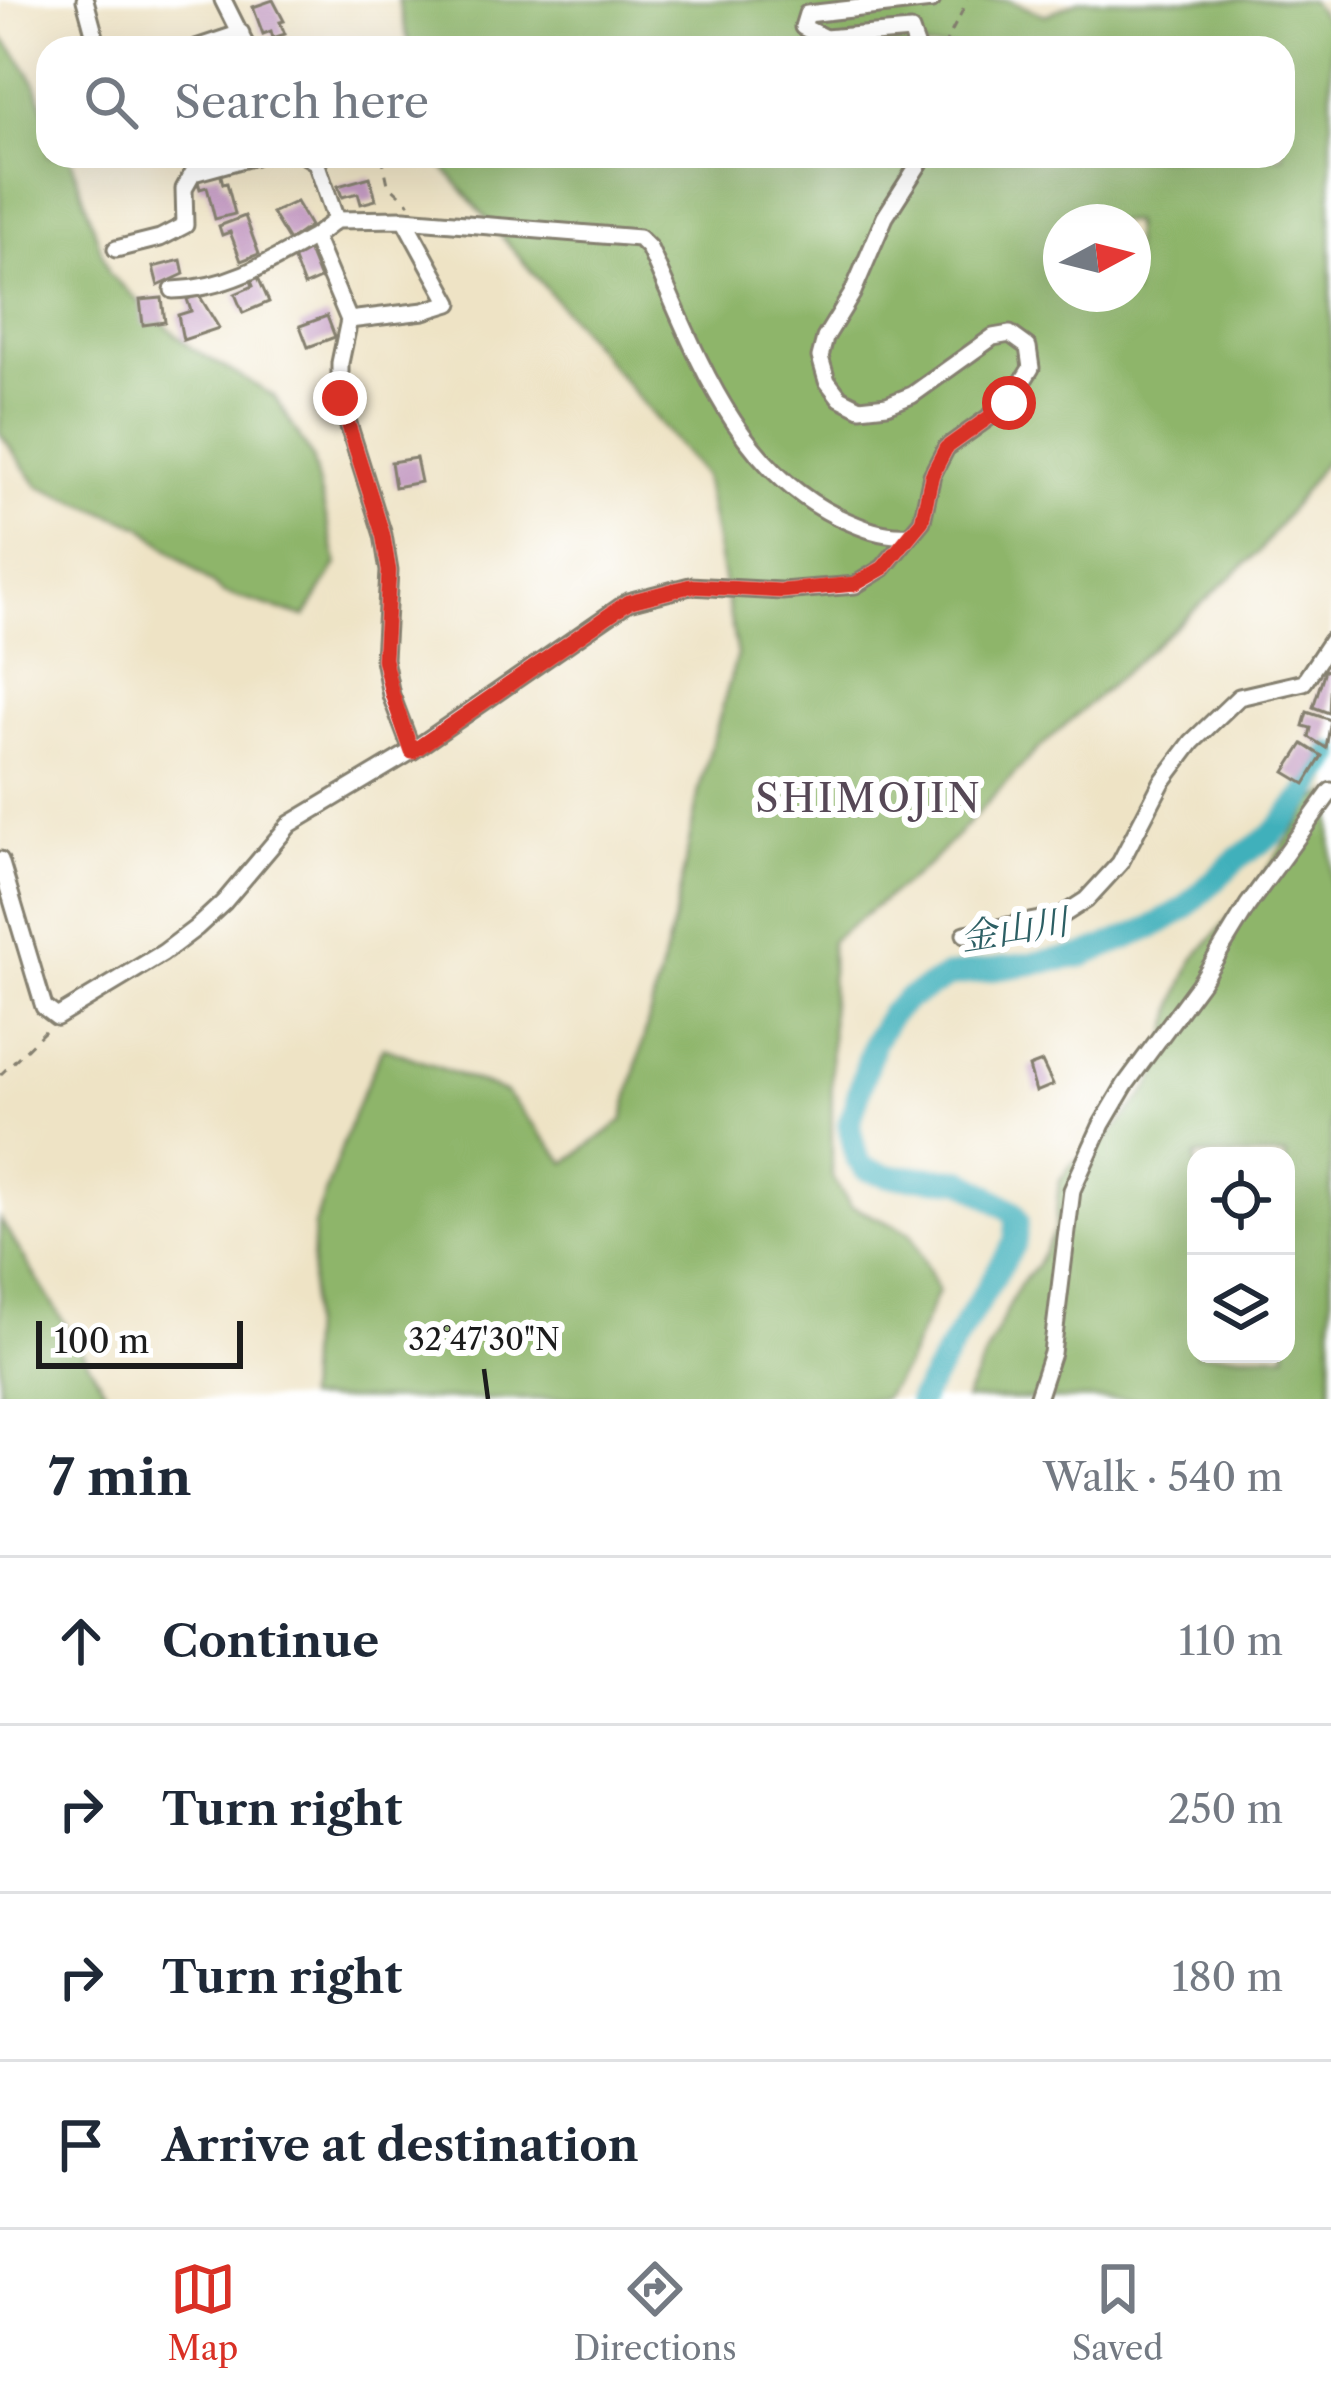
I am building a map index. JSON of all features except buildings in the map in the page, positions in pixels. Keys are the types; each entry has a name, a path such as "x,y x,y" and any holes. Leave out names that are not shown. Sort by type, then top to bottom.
{"street":[{"path":"85,0 95,36"},
{"path":"223,0 241,36"},
{"path":"821,36 803,27 807,14 932,0"},
{"path":"850,36 911,31 913,36"},
{"path":"116,249 160,238 185,225 184,189 193,173 211,168"},
{"path":"318,168 336,220"},
{"path":"0,860 44,1007 57,1017 196,928 290,824 412,752 628,602 690,586 782,591 855,584 883,568 922,521 932,475 946,448 1009,403 1031,368 1028,347 1010,334 993,337 912,395 887,405 860,408 840,398 826,381 820,357 825,338 852,294 885,217 916,168"},
{"path":"349,320 450,303 408,213"},
{"path":"173,290 215,286 233,279 314,237 336,220 408,213 639,238 650,248 704,375 736,428 787,484 820,508 890,536 909,535"},
{"path":"314,237 349,320 340,363 340,398 383,535 389,571 384,659 412,752"},
{"path":"965,934 1061,916 1086,900 1120,862 1162,782 1192,742 1239,698 1304,682 1331,641"},
{"path":"1037,1399 1052,1353 1072,1190 1102,1124 1125,1084 1201,982 1248,905 1331,791"}],"path":[{"path":"950,36 968,0"},
{"path":"385,168 388,184 408,213"},
{"path":"0,1075 57,1017"}],"green space":[{"path":"398,0 1007,0 1045,15 1081,0 1310,0 1331,28 1331,453 1259,552 1036,751 931,863 831,941 832,1177 851,1206 910,1233 938,1291 905,1368 883,1399 305,1399 314,1225 383,1047 505,1092 566,1163 623,1120 676,911 699,790 737,655 704,476 444,168 1295,168 1295,36 407,36"},
{"path":"0,35 36,87 36,168 74,168 109,274 191,348 274,396 312,457 337,564 305,617 223,593 142,527 38,486 0,433"},
{"path":"1331,793 1331,1399 965,1399 1019,1285 1035,1268 1055,1230 1059,1181 1072,1164 1107,1139 1149,1089 1193,960 1253,890 1314,801"},
{"path":"0,1219 111,1399 0,1399"}],"waterway":[{"name":"金山川","path":"920,1399 1015,1242 1017,1221 1013,1212 963,1180 889,1176 865,1169 857,1159 849,1125 874,1042 890,1015 907,999 949,976 1082,956 1184,909 1236,860 1273,834 1305,796 1331,754"}],"district":[{"name":"SHIMOJIN","path":"869,798"}],"route":[{"path":"340,398 383,535 389,571 384,659 412,752 628,602 690,586 814,590 855,584 883,568 922,521 936,461 946,448 1009,403"}]}
